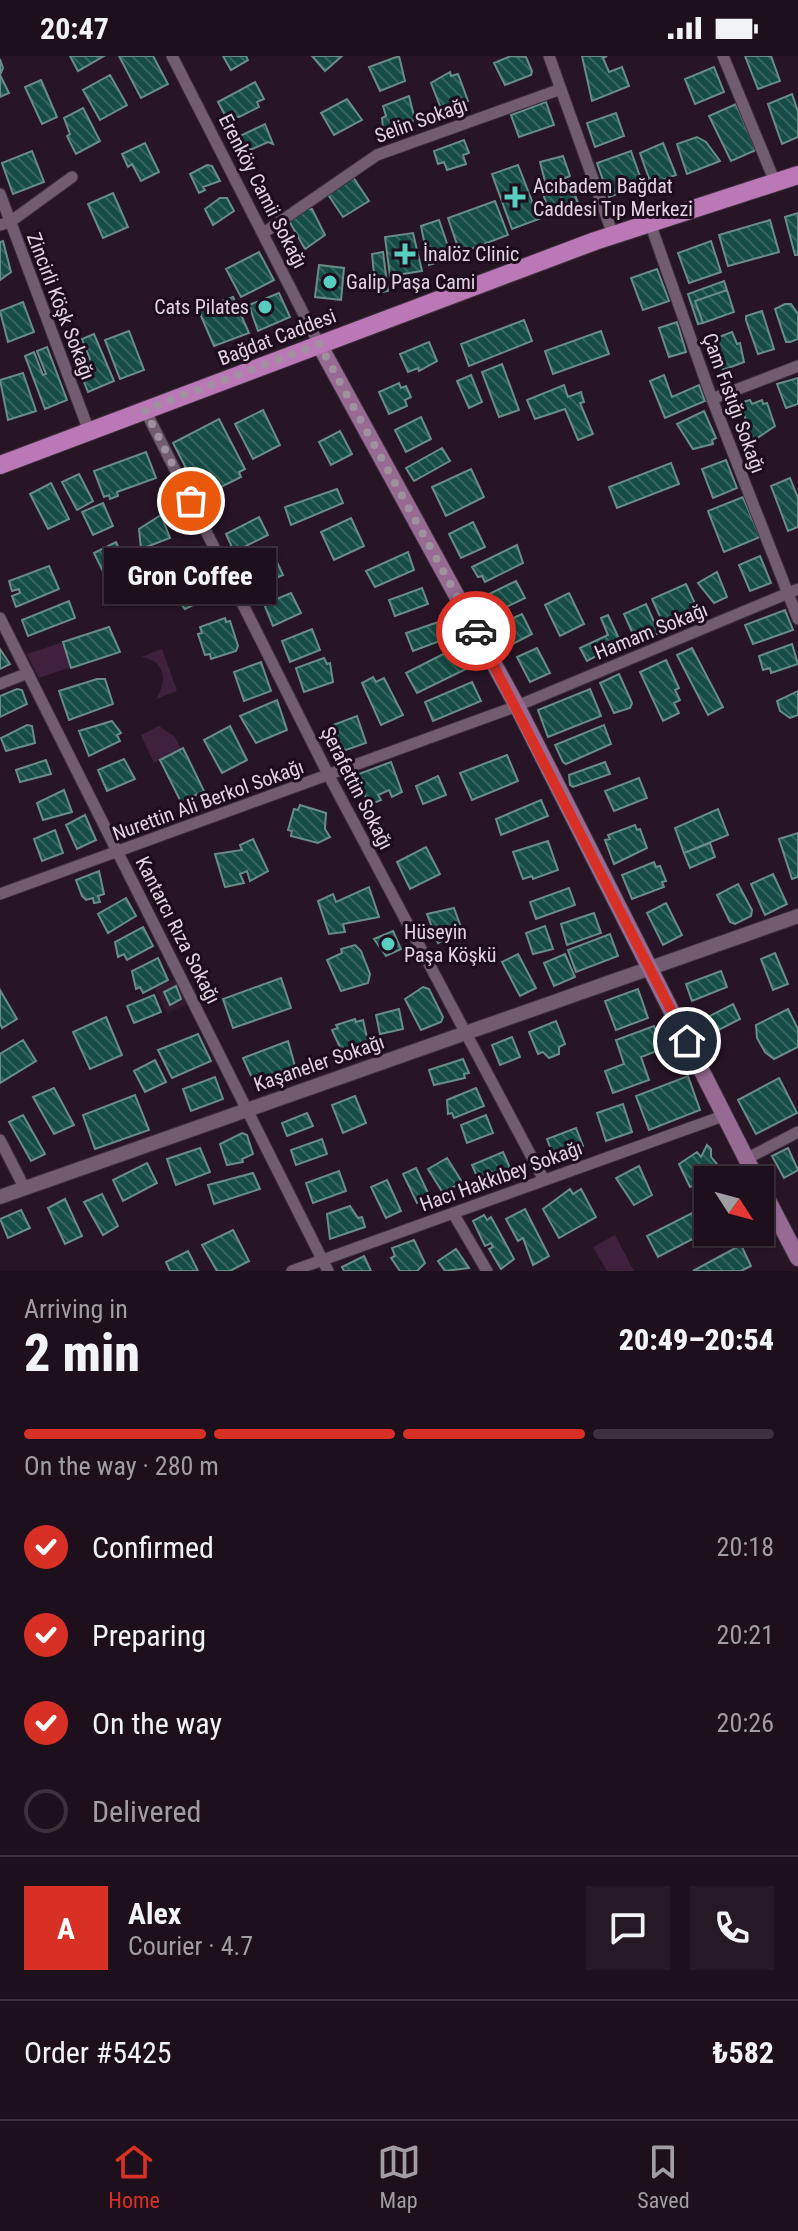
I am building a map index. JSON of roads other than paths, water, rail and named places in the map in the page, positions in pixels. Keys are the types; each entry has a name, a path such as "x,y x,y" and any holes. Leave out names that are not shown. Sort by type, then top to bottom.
{"main road":[{"name":"Bağdat Caddesi","path":"0,465 613,235 798,175"},
{"path":"319,344 517,706 750,1166"},
{"path":"774,1212 798,1258"}],"street":[{"name":"Erenköy Camii Sokağı","path":"172,56 265,232 319,344"},
{"path":"549,56 613,235"},
{"path":"723,56 775,182"},
{"name":"Selin Sokağı","path":"265,232 377,155 561,89"},
{"path":"5,223 72,177"},
{"name":"Zincirli Köşk Sokağı","path":"0,194 5,223 89,431"},
{"name":"Çam Fıstığı Sokağı","path":"650,223 712,399 793,592 798,619"},
{"path":"712,399 798,366"},
{"name":"Şerafettin Sokağı","path":"145,410 329,776 544,1180"},
{"name":"Hamam Sokağı","path":"517,706 793,592"},
{"name":"Kantarcı Rıza Sokağı","path":"0,618 325,1265"},
{"path":"0,684 28,673"},
{"name":"Nurettin Ali Berkol Sokağı","path":"0,894 517,706"},
{"name":"Kaşaneler Sokağı","path":"0,1197 798,916"},
{"name":"Hacı Hakkıbey Sokağı","path":"292,1271 325,1265 453,1213 723,1116"},
{"path":"746,1159 798,1132"},
{"path":"0,1140 24,1187"},
{"path":"453,1213 487,1271"}],"place":[{"name":"Acıbadem Bağdat Caddesi Tıp Merkezi","path":"515,197"},
{"name":"İnalöz Clinic","path":"405,254"},
{"name":"Galip Paşa Cami","path":"330,282"},
{"name":"Cats Pilates","path":"265,307"},
{"name":"Gron Coffee","path":"191,501"},
{"name":"Hüseyin Paşa Köşkü","path":"388,944"}]}
